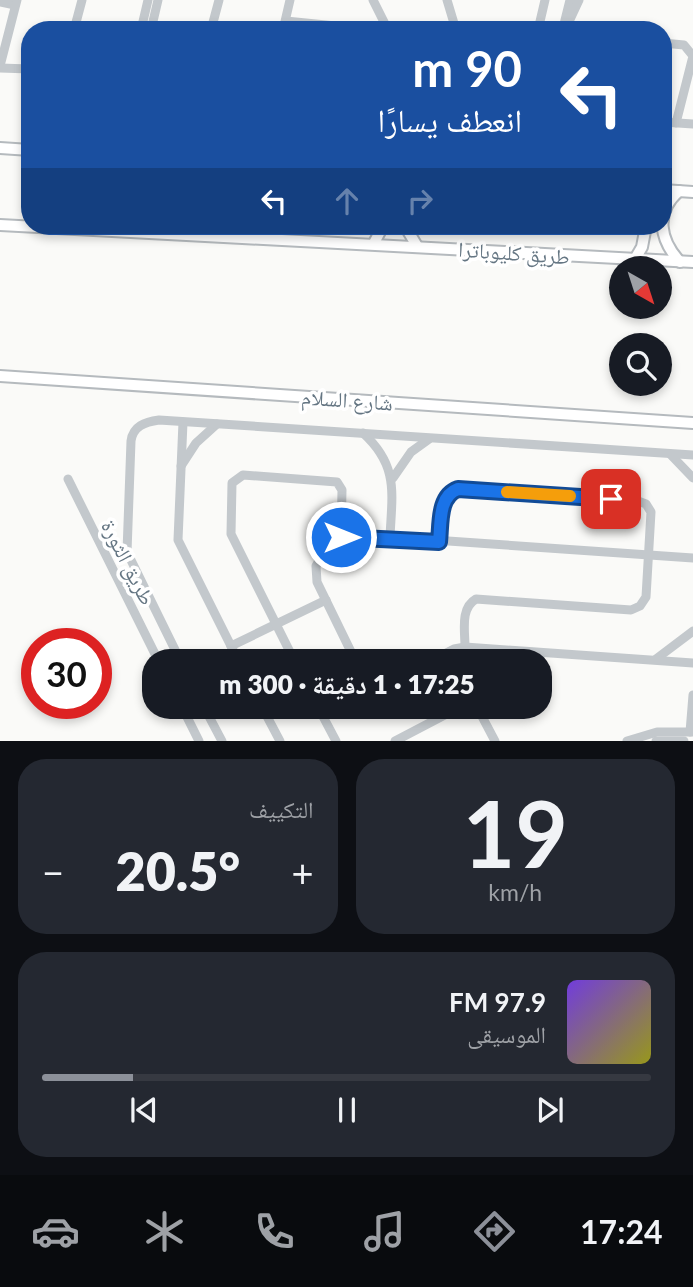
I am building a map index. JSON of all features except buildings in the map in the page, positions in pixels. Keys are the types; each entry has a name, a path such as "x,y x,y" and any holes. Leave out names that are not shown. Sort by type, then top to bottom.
{"main road":[{"path":"0,148 21,149"},
{"path":"672,191 693,192"},
{"path":"672,201 679,191"},
{"name":"طريق كليوباترا","path":"0,225 21,226"},
{"name":"طريق كليوباترا","path":"208,235 609,257"},
{"path":"374,243 378,235"},
{"path":"410,235 417,246"},
{"path":"637,256 644,235"},
{"path":"663,235 667,247 680,262"},
{"name":"طريق كليوباترا","path":"672,261 693,262"},
{"name":"شارع السلام","path":"0,376 693,423"}],"street":[{"path":"76,21 82,0"},
{"path":"143,21 148,0"},
{"path":"153,21 158,0"},
{"path":"213,21 219,0"},
{"path":"286,21 290,0"},
{"path":"373,0 384,21"},
{"path":"447,0 453,21"},
{"path":"540,21 545,0"},
{"path":"566,21 570,0"},
{"path":"568,21 579,0"},
{"path":"0,2 16,2 0,67 21,68"},
{"path":"672,44 684,45 693,56 676,123"},
{"path":"672,123 693,124"},
{"path":"174,649 131,563 126,539 131,441 134,431 142,424 153,421 183,422 693,455"},
{"path":"183,422 178,540 232,649"},
{"path":"180,467 196,443 217,424"},
{"path":"363,433 383,457 393,478 390,537"},
{"path":"393,478 406,458 430,438"},
{"path":"670,454 693,478"},
{"path":"288,649 231,534 229,525 232,483 243,475 337,482 342,490 341,537"},
{"name":"طريق الثورة","path":"68,479 153,649"},
{"path":"439,542 443,503 450,492 458,489 643,502 650,512 646,597 636,608 476,599 469,604 466,611 465,647"},
{"path":"350,649 317,582 316,566 328,545 341,537 390,537 693,558"},
{"path":"230,646 326,600"},
{"path":"654,660 693,631"},
{"path":"459,649 465,647 693,663"},
{"path":"628,741 692,732 693,695"},
{"path":"188,719 199,741"},
{"path":"210,719 222,741"},
{"path":"268,719 279,741"},
{"path":"324,719 336,741"},
{"path":"395,741 437,719"},
{"path":"483,719 495,741"},
{"path":"656,741 684,741"}],"slow traffic":[{"path":"507,492 570,496"}],"route":[{"path":"341,537 390,537 439,542 443,503 450,492 458,489 611,499"}]}
